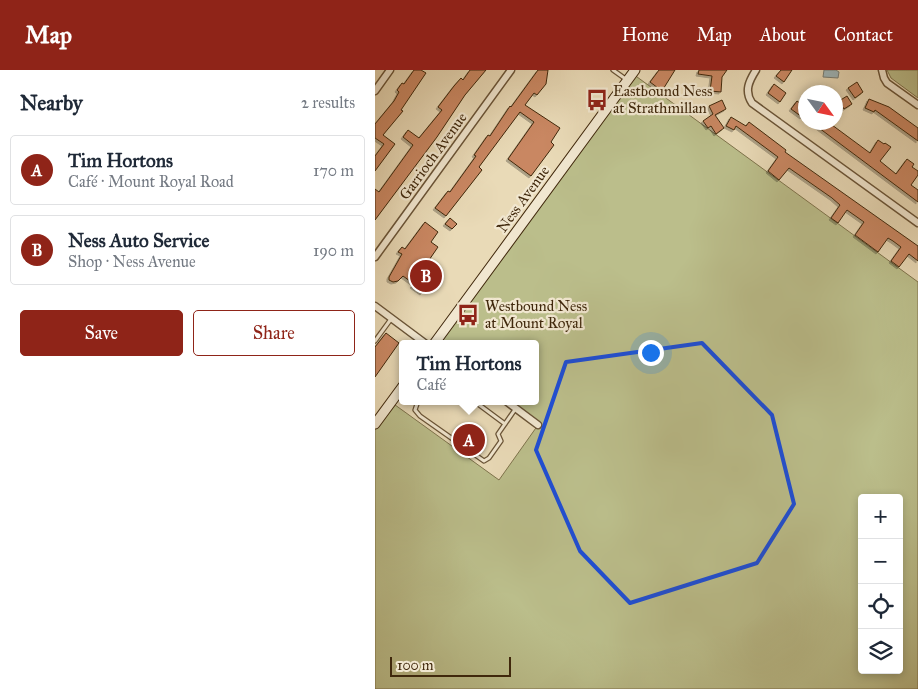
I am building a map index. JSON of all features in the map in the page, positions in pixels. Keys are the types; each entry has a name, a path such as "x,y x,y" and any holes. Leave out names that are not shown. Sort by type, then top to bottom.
{"main road":[{"name":"Ness Avenue","path":"437,340 635,70"},
{"path":"375,424 399,391"}],"street":[{"path":"375,90 390,70"},
{"name":"Garrioch Avenue","path":"375,257 511,70"},
{"path":"757,70 747,90 752,103 918,223"},
{"path":"882,70 887,83 918,106"},
{"path":"375,306 421,340"},
{"path":"512,405 538,425"}],"lane":[{"path":"613,70 628,80"},
{"path":"375,341 391,318"},
{"path":"417,405 415,410 420,416 482,460 489,458 501,441 498,434 516,408"},
{"path":"479,405 505,424"}],"highlighted area":[{"path":"702,343 772,415 794,504 757,563 630,603 580,551 536,450 566,362"}],"green space":[{"path":"887,70 918,70 918,98 891,78"},
{"path":"633,74 918,282 918,689 375,689 375,424 391,402 499,480 538,425 511,405 539,405 539,340 437,340"}],"water":[{"path":"824,70 836,70 839,72 838,78 823,77"}],"building":[{"path":"414,70 421,70 426,73 401,110 403,111 383,135 395,144 375,171 375,156 384,144 375,138 375,124 394,101 399,92 397,90 402,83 404,84"},
{"path":"470,70 486,70 465,95 437,137 375,220 375,189 379,192 413,145 403,137 408,130 419,138 442,110 438,107 454,86 461,78 463,80"},
{"path":"538,70 548,70 546,84 537,95 534,93 525,105 560,128 551,142 554,145 531,176 508,159 534,122 520,112 479,167 482,170 446,216 435,208 448,191 450,192 476,156 474,155 488,135 490,136"},
{"path":"659,70 675,70 662,91 650,82"},
{"path":"699,70 727,70 722,77 721,92 710,91 712,76 698,74"},
{"path":"781,70 792,70 784,82 776,76"},
{"path":"857,82 863,92 855,98 848,88"},
{"path":"774,84 786,93 780,102 768,93"},
{"path":"847,96 852,104 844,109 843,107 843,98"},
{"path":"869,99 889,107 918,128 918,141 875,110 874,112 865,108"},
{"path":"722,100 726,109 715,115 724,128 716,134 711,126 708,128 703,121 713,114 709,106"},
{"path":"797,101 798,102 798,114 791,109"},
{"path":"731,117 746,126 749,122 786,150 785,152 918,246 918,261 909,254 899,267 891,261 901,247 888,238 878,252 855,235 864,222 847,210 838,223 831,218 840,205 789,168 779,180 768,171 778,157 736,126 734,130 726,126"},
{"path":"822,130 839,130 870,153 878,140 885,143 891,147 880,161 896,174 907,159 914,164 912,167 918,171 918,175 911,185 918,190 918,202"},
{"path":"450,218 457,224 452,229 445,224"},
{"path":"425,222 438,232 431,242 438,247 427,263 437,271 422,293 403,276 398,281 393,282 389,280 389,277 402,254 398,252 402,247 405,249"},
{"path":"386,333 399,343 375,377 375,347"},
{"path":"461,426 483,442 477,452 455,436"}],"place":[{"name":"Eastbound Ness at Strathmillan","path":"597,100"},
{"name":"Ness Auto Service","path":"426,276"},
{"name":"Westbound Ness at Mount Royal","path":"468,315"},
{"name":"Tim Hortons","path":"469,440"}]}
